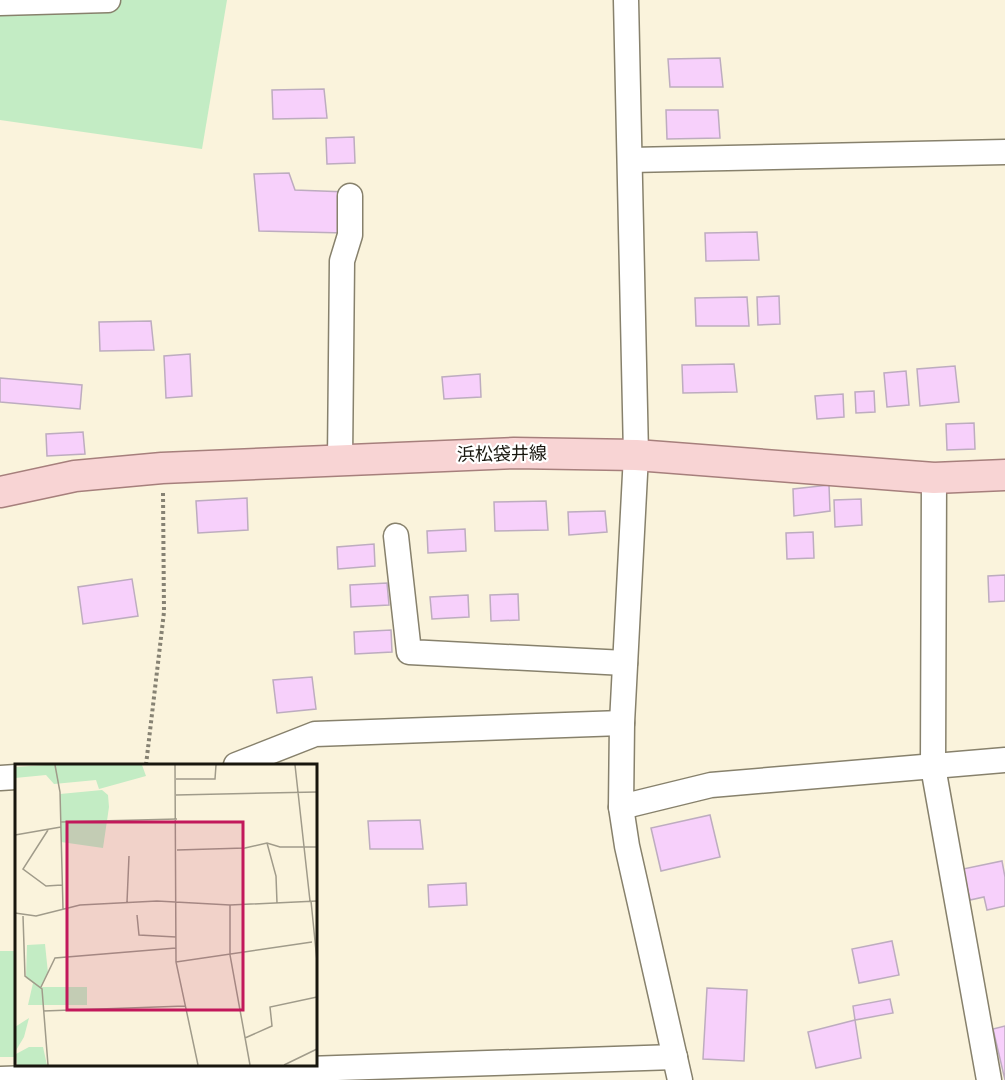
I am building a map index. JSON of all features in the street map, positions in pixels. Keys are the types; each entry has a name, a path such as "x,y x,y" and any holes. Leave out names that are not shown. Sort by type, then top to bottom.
{"main road":[{"name":"浜松袋井線","path":"0,492 75,476 162,468 514,453 636,455 934,478 1005,475"}],"street":[{"path":"0,3 108,0"},
{"path":"0,1079 677,1068 627,846 621,807 622,723 636,455 626,0"},
{"path":"630,160 1005,152"},
{"path":"340,460 342,261 350,235 350,196"},
{"path":"934,478 933,767 989,1080"},
{"path":"396,536 409,652 625,663"},
{"path":"239,764 315,734 622,723"},
{"path":"621,807 711,785 1005,760"}],"path":[{"path":"146,764 164,612 162,468"}],"green space":[{"path":"0,0 227,0 202,149 0,120"},
{"path":"0,951 15,951 15,1057 0,1057"}],"building":[{"path":"720,58 723,87 670,87 668,59"},
{"path":"324,89 327,118 273,119 272,90"},
{"path":"666,110 718,110 720,138 667,139"},
{"path":"354,137 355,163 327,164 326,138"},
{"path":"289,173 295,190 347,192 345,233 259,231 254,174"},
{"path":"757,232 759,260 706,261 705,233"},
{"path":"779,296 780,324 758,325 757,297"},
{"path":"747,297 749,326 696,326 695,298"},
{"path":"151,321 154,350 100,351 99,322"},
{"path":"190,354 192,396 166,398 164,356"},
{"path":"734,364 737,392 683,393 682,365"},
{"path":"955,366 959,402 920,406 917,369"},
{"path":"906,371 909,405 887,407 884,373"},
{"path":"480,374 481,397 444,399 442,377"},
{"path":"0,378 82,385 80,409 0,402"},
{"path":"874,391 875,412 856,413 855,392"},
{"path":"843,394 844,417 817,419 815,396"},
{"path":"974,423 975,449 947,450 946,424"},
{"path":"83,432 85,454 47,456 46,434"},
{"path":"829,485 830,511 794,516 793,489"},
{"path":"247,498 248,530 198,533 196,501"},
{"path":"861,499 862,525 835,527 834,500"},
{"path":"546,501 548,530 495,531 494,502"},
{"path":"605,511 607,532 569,535 568,512"},
{"path":"465,529 466,551 428,553 427,531"},
{"path":"813,532 814,558 787,559 786,533"},
{"path":"374,544 375,566 338,569 337,547"},
{"path":"1005,575 1005,601 989,602 988,576"},
{"path":"132,579 138,616 83,624 78,587"},
{"path":"387,583 389,605 351,607 350,585"},
{"path":"518,594 519,620 491,621 490,595"},
{"path":"468,595 469,617 432,619 430,597"},
{"path":"391,630 392,652 355,654 354,632"},
{"path":"312,677 316,709 277,713 273,680"},
{"path":"710,815 720,857 661,871 651,828"},
{"path":"420,820 423,849 370,849 368,821"},
{"path":"1002,861 1005,877 1005,906 987,910 984,897 970,900 963,869"},
{"path":"466,883 467,905 429,907 428,885"},
{"path":"892,941 899,975 859,983 852,949"},
{"path":"707,988 747,990 744,1061 703,1059"},
{"path":"890,999 893,1013 855,1020 853,1006"},
{"path":"855,1020 861,1058 816,1068 808,1032"},
{"path":"1005,1026 1005,1080 993,1029"}]}
